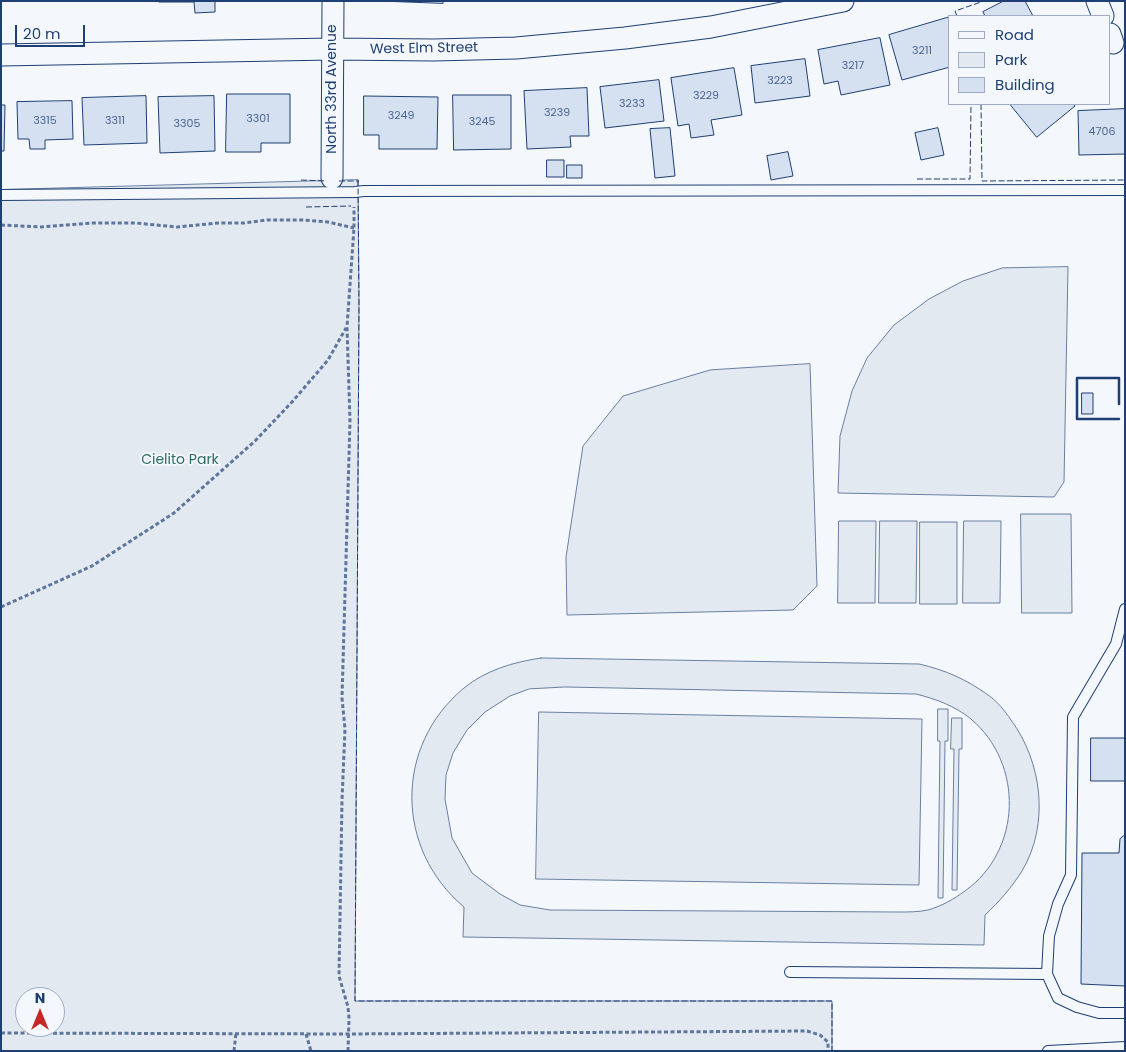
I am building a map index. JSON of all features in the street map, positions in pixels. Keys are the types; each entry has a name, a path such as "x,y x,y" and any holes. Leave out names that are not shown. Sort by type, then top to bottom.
{"street":[{"name":"North 33rd Avenue","path":"332,178 333,1"},
{"name":"West Elm Street","path":"1,55 332,49 516,48 625,38 711,26 843,1"},
{"path":"1097,1 1103,15"}],"lane":[{"path":"1,195 384,191 1125,190"},
{"path":"1125,609 1116,644 1073,717 1071,876 1058,904 1049,936 1047,974 1058,998 1078,1007 1099,1013 1125,1013"},
{"path":"790,972 1047,974"},
{"path":"1048,1051 1125,1047"}],"path":[{"path":"1,225 41,227 93,223 177,227 267,220 302,220 328,222 354,228 347,327 350,421 342,698 345,729 339,976 348,1007 348,1051"},
{"path":"1,608 92,566 174,513 255,441 292,402 328,360 347,327"},
{"path":"1,1033 348,1034 807,1031 820,1035 828,1042 828,1051"},
{"path":"234,1051 236,1033"},
{"path":"306,1034 311,1051"}],"green space":[{"name":"Cielito Park","path":"358,180 355,1001 832,1001 832,1051 1,1051 1,190"},
{"path":"1068,267 1064,482 1054,497 838,493 840,436 852,391 867,358 894,325 929,299 963,281 1002,268"},
{"path":"810,364 817,586 793,610 567,615 566,557 583,446 623,396 710,370"},
{"path":"1021,514 1071,514 1072,613 1022,613"},
{"path":"839,521 876,521 875,603 838,603"},
{"path":"880,521 917,521 916,603 879,603"},
{"path":"964,521 1001,521 1000,603 963,603"},
{"path":"920,522 957,522 957,604 920,604"},
{"path":"541,658 919,664 946,672 972,684 995,700 1022,737 1030,755 1039,794 1039,814 1031,853 1014,883 985,915 984,945 463,937 464,907 441,883 425,856 415,828 412,798 415,767 425,739 441,712 464,688 491,672","holes":["565,687 916,694 958,710 971,719 988,738 1000,759 1007,782 1009,806 1006,830 997,853 984,874 957,897 928,910 917,912 550,910 520,905 500,894 472,873 452,838 445,799 446,775 453,753 467,730 485,712 510,696 529,689"]},
{"path":"938,709 948,709 948,741 945,741 943,898 938,898 940,741 938,741"},
{"path":"539,712 922,719 919,885 536,879"},
{"path":"952,718 962,718 962,749 959,749 957,890 952,890 954,749 951,749"}],"building":[{"path":"159,1 215,1 215,12 195,13 194,2"},
{"path":"381,1 443,1 443,3"},
{"path":"1004,1 1025,1 1032,15 984,15 983,12"},
{"path":"948,18 948,68 902,80 889,35"},
{"path":"880,38 890,85 841,95 838,81 824,84 818,50"},
{"path":"805,59 810,96 755,103 751,66"},
{"path":"734,68 742,115 711,120 714,135 691,138 689,124 678,126 671,78"},
{"path":"659,80 664,121 605,128 600,87"},
{"path":"587,88 589,136 570,136 571,147 527,149 524,91"},
{"path":"227,94 290,94 290,143 261,143 261,152 226,152"},
{"path":"453,95 511,95 511,149 454,150"},
{"path":"146,96 147,143 84,145 82,98"},
{"path":"214,96 215,151 160,153 158,97"},
{"path":"364,96 438,97 437,149 379,149 379,135 364,135"},
{"path":"72,101 73,139 45,140 45,149 30,149 29,139 18,139 17,102"},
{"path":"1,105 5,105 4,151 1,151"},
{"path":"1011,105 1075,106 1037,137"},
{"path":"1125,109 1125,154 1079,155 1078,111"},
{"path":"670,128 675,176 655,178 650,129"},
{"path":"938,128 944,155 921,160 915,133"},
{"path":"788,152 793,176 771,180 767,156"},
{"path":"547,160 564,160 564,177 547,177"},
{"path":"567,165 582,165 582,178 567,178"},
{"path":"1082,393 1093,393 1093,414 1082,414"},
{"path":"1091,738 1125,738 1125,781 1091,781"},
{"path":"1125,835 1125,986 1081,984 1082,853 1119,853 1120,839"}],"fence":[{"path":"957,15 955,11 984,1"},
{"path":"917,179 970,179 971,105"},
{"path":"981,105 982,181 1125,180"},
{"path":"301,180 326,181"},
{"path":"358,180 355,1001 832,1001 832,1051"},
{"path":"339,181 359,181"},
{"path":"306,207 351,206"}],"wall":[{"path":"1119,404 1119,378 1077,378 1077,419 1119,419"}]}
